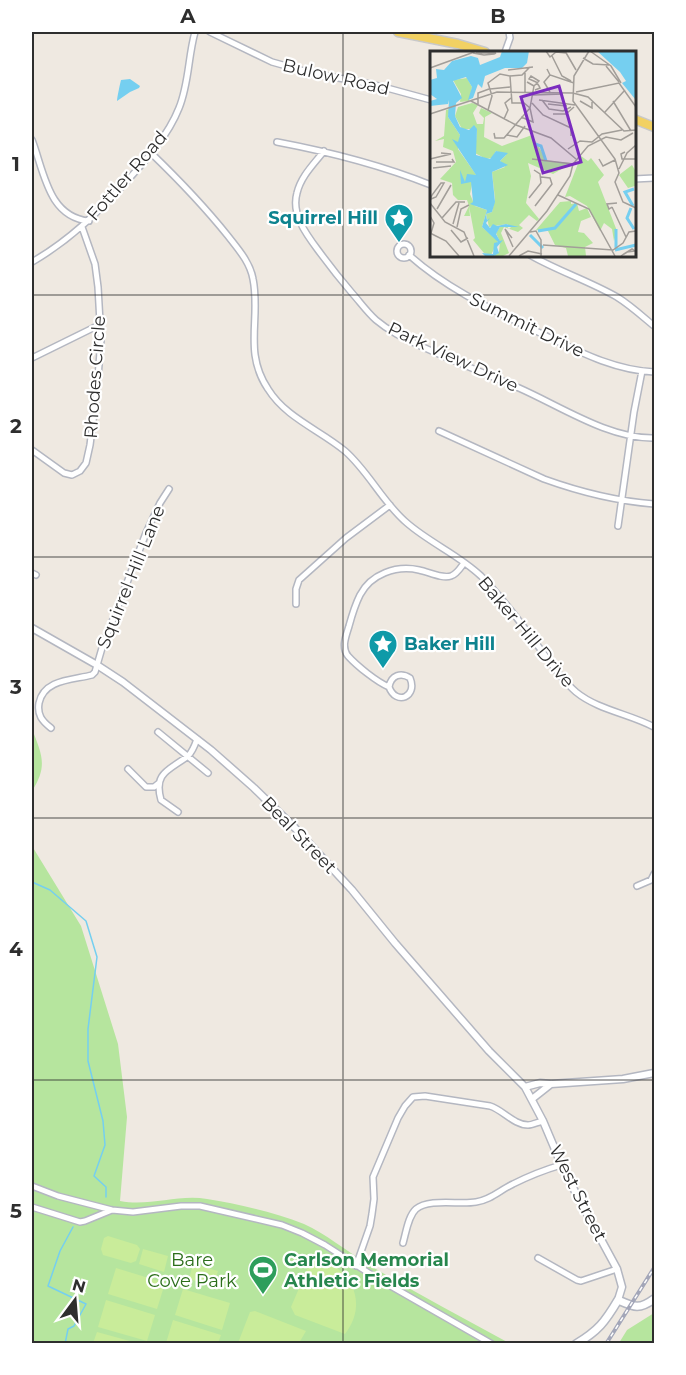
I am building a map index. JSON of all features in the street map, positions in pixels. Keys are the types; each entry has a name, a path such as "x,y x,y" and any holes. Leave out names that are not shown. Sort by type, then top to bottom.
{"main road":[{"path":"398,32 482,51"},
{"path":"635,120 654,127"},
{"path":"576,1344 588,1337 605,1321 618,1300 639,1307 654,1299"}],"street":[{"name":"Fottler Road","path":"32,261 82,227 151,153 170,126 180,106 195,32"},
{"name":"Bulow Road","path":"210,32 272,62 430,100"},
{"path":"505,51 510,38 509,32"},
{"path":"32,141 45,181 54,199 67,213 88,221"},
{"path":"277,142 353,158 430,185"},
{"name":"Park View Drive","path":"324,151 300,184 296,194 295,208 310,239 333,271 376,320 397,335 435,353 492,375 593,423 632,435 654,438"},
{"name":"Baker Hill Drive","path":"151,153 204,207 240,250 250,268 255,298 255,358 262,380 280,406 345,452 360,466 401,518 481,577 509,606 575,691 590,701 643,721 654,728"},
{"path":"635,179 654,178"},
{"name":"Rhodes Circle","path":"32,450 57,468 72,475 80,471 86,463 97,389 101,324 95,264 82,227"},
{"name":"Summit Drive","path":"409,255 451,287 494,311 582,353 615,366 629,370 654,372"},
{"path":"532,256 616,297 654,326"},
{"path":"32,358 101,324"},
{"path":"618,526 642,371"},
{"path":"439,431 544,479 582,492 622,501 654,504"},
{"name":"Squirrel Hill Lane","path":"97,665 146,533 169,489"},
{"path":"296,604 296,589 299,580 346,538 390,505"},
{"name":"Baker Hill Drive","path":"389,687 395,676 402,674 410,678 413,686 411,693 403,698 393,695 389,687 353,661 346,653 344,642 360,594 372,580 390,571 410,568 450,576 464,563"},
{"name":"Beal Street","path":"32,628 123,682 247,782 295,828 352,890 489,1051 525,1087"},
{"path":"51,728 43,721 38,709 40,698 45,690 61,681 92,675 97,665"},
{"path":"158,732 208,773"},
{"path":"128,769 146,787 154,787 166,771 187,756 197,740"},
{"path":"159,783 161,800 178,812"},
{"path":"637,886 651,880 654,874"},
{"path":"525,1087 540,1083 623,1079 654,1073"},
{"path":"532,1099 551,1084"},
{"name":"West Street","path":"525,1087 543,1121 561,1165 617,1269 622,1287 618,1300"},
{"path":"356,1266 370,1226 374,1199 373,1177 398,1118 413,1097 424,1096 490,1106 523,1124 529,1125 543,1121"},
{"path":"403,1243 411,1216 416,1209 428,1203 468,1203 485,1200 536,1173 561,1165"},
{"path":"32,1186 58,1196 112,1210 133,1212 181,1206 208,1207 292,1229 325,1245 356,1266 492,1344"},
{"path":"32,1207 80,1222 112,1210"},
{"path":"538,1258 581,1281 617,1269"}],"green space":[{"path":"32,729 42,767 32,791"},
{"name":"Bare Cove Park","path":"32,846 81,926 118,1044 127,1117 120,1201 142,1203 185,1198 207,1199 256,1209 304,1224 383,1273 509,1343 34,1344 32,1341"},
{"path":"108,1236 137,1245 140,1249 136,1261 131,1263 103,1255 101,1249 104,1238"},
{"path":"143,1249 168,1256 164,1272 139,1264"},
{"path":"312,1258 337,1268 352,1286 356,1297 356,1309 345,1334 295,1315 291,1307"},
{"path":"193,1264 218,1271 213,1286 189,1279"},
{"path":"116,1268 165,1283 157,1309 108,1294"},
{"path":"183,1289 230,1303 222,1330 175,1315"},
{"path":"106,1300 155,1315 147,1341 98,1327"},
{"path":"255,1311 306,1331 299,1343 238,1343 250,1312"},
{"path":"654,1313 654,1343 619,1343 627,1330"},
{"path":"173,1320 221,1335 218,1343 166,1343"},
{"path":"97,1332 137,1343 93,1343"}],"water":[{"path":"130,79 140,86 139,88 117,101 121,80"}],"waterway":[{"path":"32,882 50,890 86,921 97,957 88,1029 88,1061 103,1121 105,1145 94,1176 106,1187 106,1197"},
{"path":"65,1344 68,1329 74,1326 86,1304 48,1286 60,1251 73,1227"}],"railway":[{"path":"606,1344 654,1268"}],"place":[{"name":"Squirrel Hill","path":"399,244"},
{"name":"Baker Hill","path":"383,670"},
{"name":"Carlson Memorial Athletic Fields","path":"263,1296"}]}
